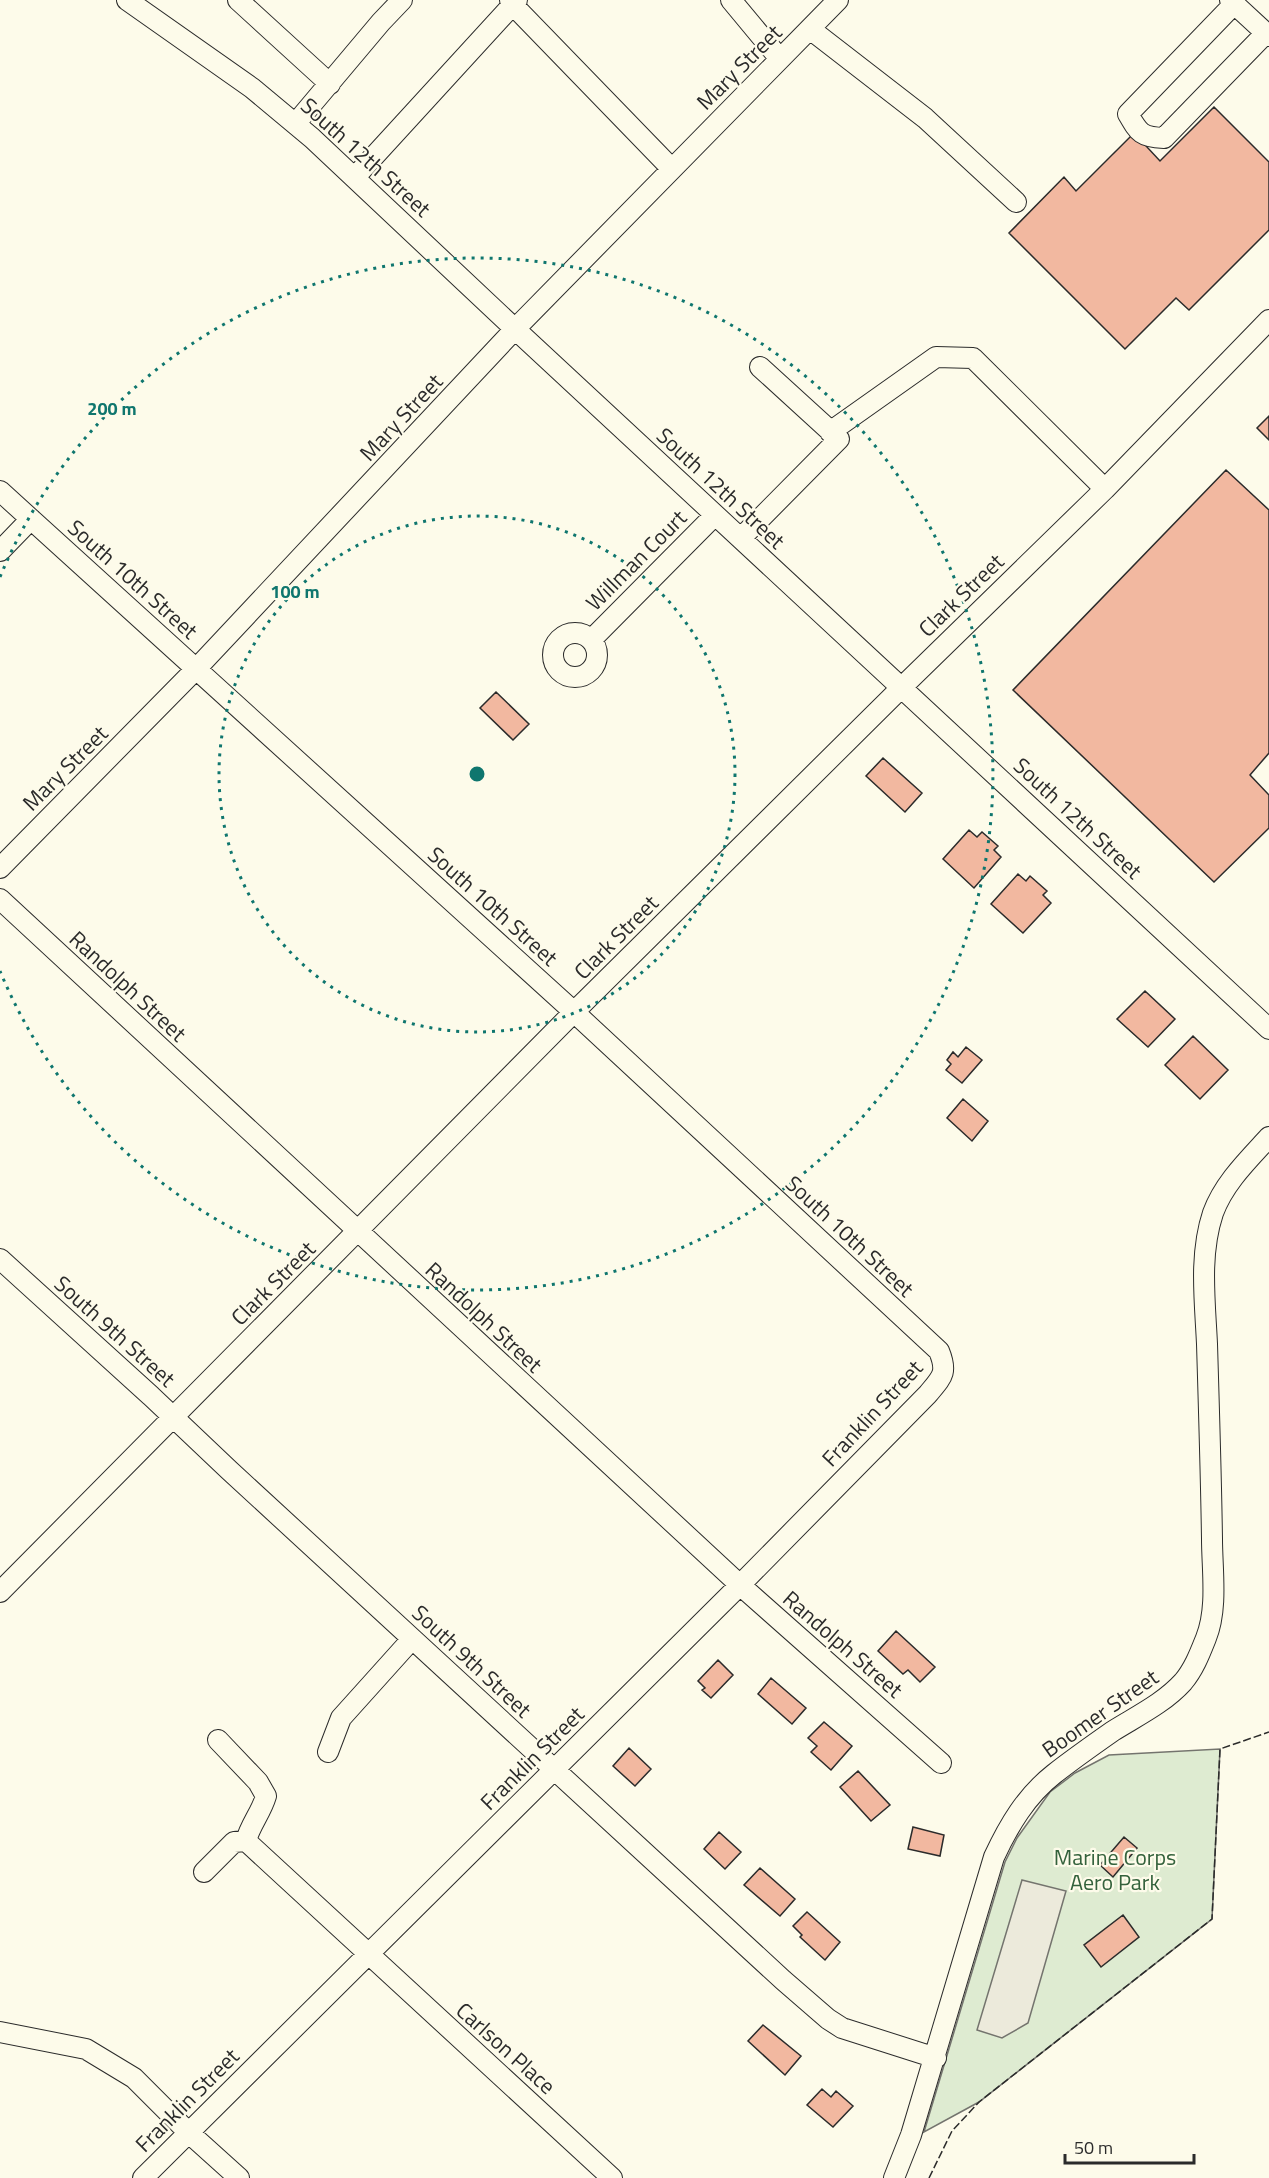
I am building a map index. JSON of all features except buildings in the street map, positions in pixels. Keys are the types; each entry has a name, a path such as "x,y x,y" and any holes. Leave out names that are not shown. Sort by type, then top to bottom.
{"street":[{"name":"South 12th Street","path":"127,0 198,49 296,123 1269,1029"},
{"path":"238,0 330,84"},
{"path":"296,123 402,0"},
{"path":"731,0 780,59"},
{"name":"Mary Street","path":"0,868 197,668 515,329 838,0"},
{"path":"355,177 513,2 671,168"},
{"path":"1232,2 1268,35 1164,138 1147,137 1136,128 1128,114 1232,2"},
{"path":"810,29 926,118 1016,202"},
{"name":"Clark Street","path":"0,1592 574,1012 1105,489 1269,320"},
{"path":"830,432 936,357 973,358 1105,489"},
{"path":"741,538 838,439 760,367"},
{"name":"South 10th Street","path":"0,491 574,1012 939,1351 945,1364"},
{"name":"Willman Court","path":"591,640 715,515"},
{"path":"0,551 31,519"},
{"name":"Randolph Street","path":"0,899 740,1585 942,1763"},
{"name":"Boomer Street","path":"894,2178 911,2135 936,2058 994,1857 1018,1811 1054,1774 1164,1699 1184,1681 1196,1663 1208,1635 1212,1611 1212,1499 1204,1255 1213,1213 1222,1193 1236,1173 1269,1137"},
{"name":"South 9th Street","path":"0,1259 828,2019 842,2028 936,2058"},
{"name":"Franklin Street","path":"143,2178 740,1585 928,1394 942,1377 945,1364"},
{"path":"327,1752 341,1718 412,1639"},
{"path":"204,1872 234,1842 246,1841 249,1829 261,1811 266,1796 258,1782 218,1740"},
{"name":"Carlson Place","path":"246,1841 612,2178"},
{"path":"0,2032 86,2049 134,2078 188,2132 239,2178"}],"green space":[{"name":"Marine Corps Aero Park","path":"1220,1749 1212,1919 979,2102 924,2132 1005,1862 1017,1838 1050,1792 1075,1773 1109,1755"}],"shaded area":[{"path":"1022,1880 1066,1891 1028,2023 1002,2038 977,2030"}],"fence":[{"path":"929,2178 952,2131 979,2102 1212,1919 1220,1749 1269,1732"}]}
